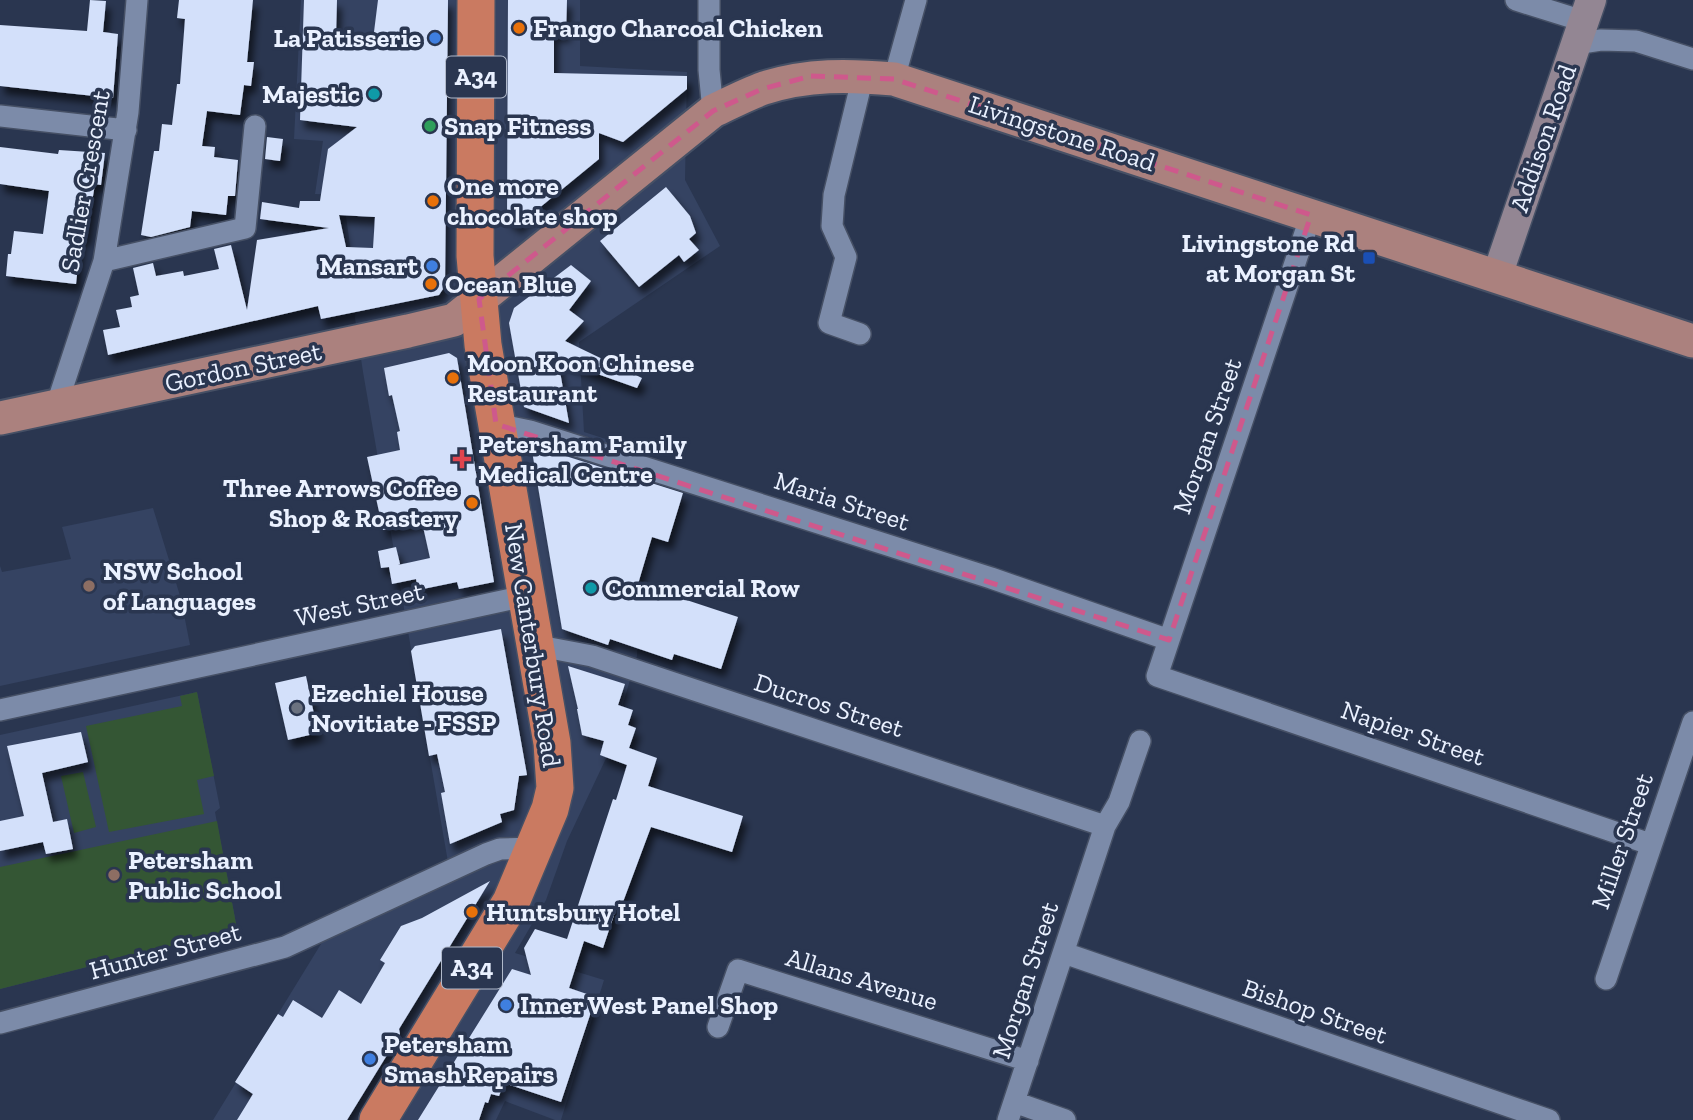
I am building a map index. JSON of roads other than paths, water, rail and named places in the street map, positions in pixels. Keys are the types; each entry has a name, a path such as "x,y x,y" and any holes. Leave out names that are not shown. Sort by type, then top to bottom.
{"highway":[{"name":"New Canterbury Road","path":"378,1120 511,902 535,848 555,788 555,765 483,345 475,256 476,0"}],"main road":[{"name":"Addison Road","path":"1497,276 1583,22"},
{"name":"Livingstone Road","path":"479,299 713,111 762,89 811,76 878,78 1311,215 1693,341"},
{"name":"Gordon Street","path":"0,418 440,324 454,320 479,299"}],"street":[{"name":"Sadlier Crescent","path":"56,407 104,261 125,130 137,0"},
{"path":"709,0 709,70 713,111"},
{"path":"860,334 829,323 846,257 832,226 834,195 878,78 916,0"},
{"path":"1516,0 1583,22 1601,40 1636,41 1693,59"},
{"path":"0,116 125,130"},
{"path":"104,261 245,229 255,127"},
{"name":"Morgan Street","path":"1157,676 1311,215"},
{"name":"Maria Street","path":"496,424 566,442 991,578 1168,640"},
{"name":"West Street","path":"0,710 526,596"},
{"name":"Ducros Street","path":"534,645 592,656 1105,826"},
{"name":"Napier Street","path":"1157,676 1650,844"},
{"name":"Miller Street","path":"1606,979 1693,722"},
{"name":"Morgan Street","path":"1011,1111 1105,826 1119,802 1140,741"},
{"name":"Hunter Street","path":"0,1023 285,947 486,854 500,849 535,848"},
{"name":"Bishop Street","path":"1064,953 1549,1120"},
{"name":"Allans Avenue","path":"718,1027 738,970 1028,1061"},
{"path":"1011,1111 1065,1120"}],"place":[{"name":"Frango Charcoal Chicken","path":"519,28"},
{"name":"La Patisserie","path":"435,38"},
{"name":"Majestic","path":"374,94"},
{"name":"Snap Fitness","path":"430,126"},
{"name":"One more chocolate shop","path":"433,201"},
{"name":"Livingstone Rd at Morgan St","path":"1369,258"},
{"name":"Mansart","path":"432,266"},
{"name":"Ocean Blue","path":"431,284"},
{"name":"Moon Koon Chinese Restaurant","path":"453,378"},
{"name":"Petersham Family Medical Centre","path":"462,459"},
{"name":"Three Arrows Coffee Shop & Roastery","path":"472,503"},
{"name":"NSW School of Languages","path":"89,586"},
{"name":"Commercial Row","path":"591,588"},
{"name":"Ezechiel House Novitiate - FSSP","path":"297,708"},
{"name":"Petersham Public School","path":"114,875"},
{"name":"Huntsbury Hotel","path":"472,912"},
{"name":"Inner West Panel Shop","path":"506,1005"},
{"name":"Petersham Smash Repairs","path":"370,1059"}]}
